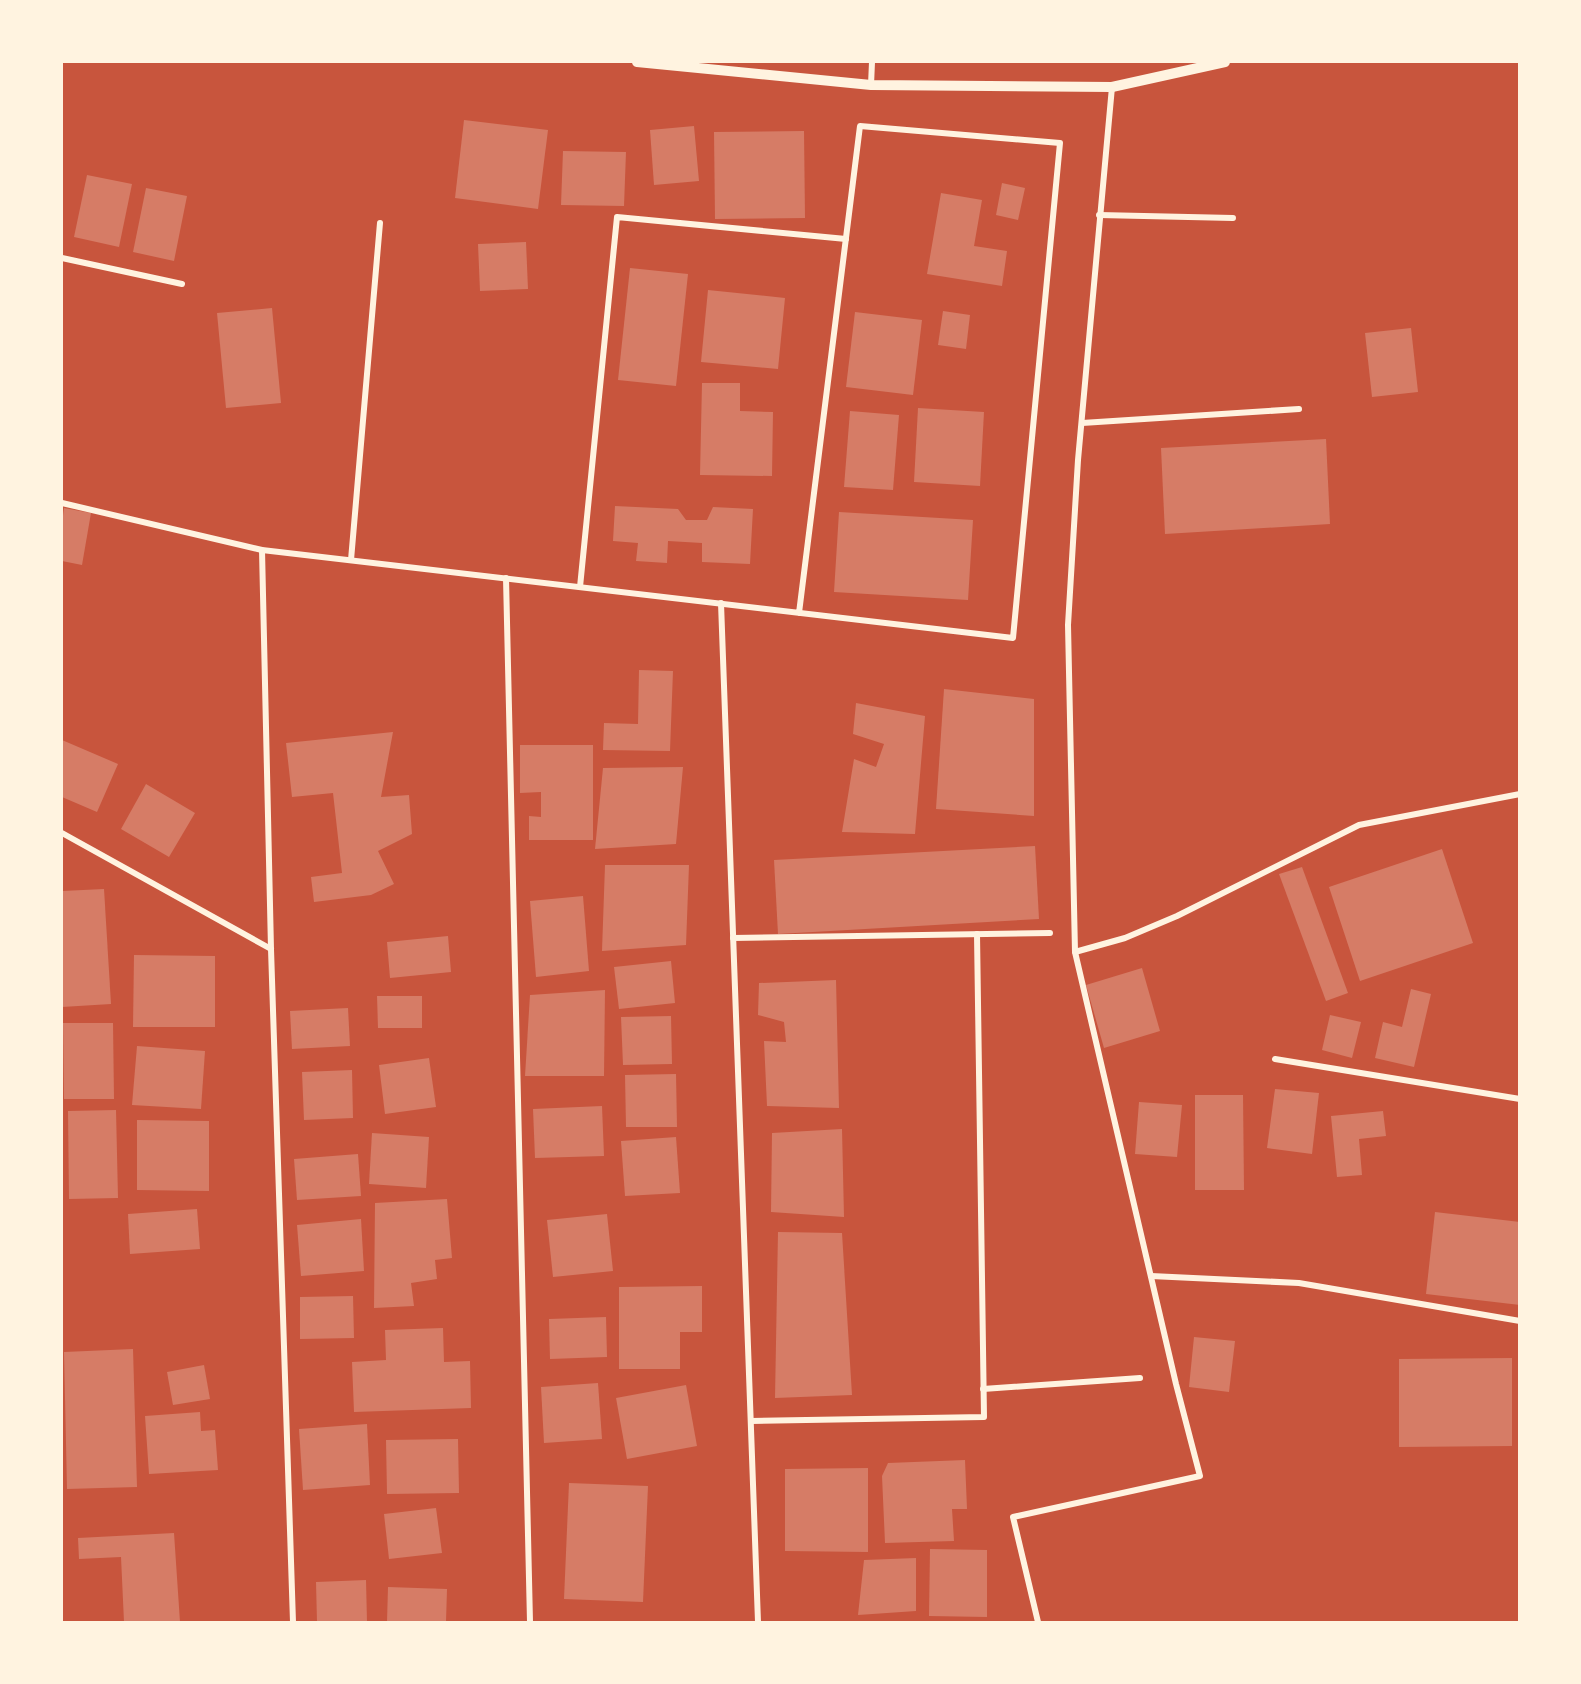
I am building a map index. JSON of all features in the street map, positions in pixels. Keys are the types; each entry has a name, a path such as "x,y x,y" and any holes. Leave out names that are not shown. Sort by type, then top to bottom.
{"street":[{"path":"637,62 871,85 1112,87 1225,62"},
{"path":"871,85 872,62"},
{"path":"1038,1623 1014,1517 1200,1476 1176,1384 1075,952 1068,625 1078,460 1112,87"},
{"path":"62,503 262,550 721,603 799,613 1013,638 1060,143 860,126 799,613"},
{"path":"1099,215 1233,218"},
{"path":"580,587 617,217 846,239"},
{"path":"351,560 380,223"},
{"path":"62,258 182,284"},
{"path":"1082,423 1299,409"},
{"path":"262,550 293,1623"},
{"path":"506,578 530,1623"},
{"path":"721,603 758,1623"},
{"path":"1075,952 1125,938 1177,916 1359,825 1520,794"},
{"path":"62,833 272,949"},
{"path":"751,1421 984,1417 977,933"},
{"path":"733,938 1050,933"},
{"path":"1275,1059 1520,1099"},
{"path":"1151,1276 1299,1283 1520,1321"},
{"path":"983,1389 1140,1378"}],"building":[{"path":"464,120 548,130 538,209 455,198"},
{"path":"694,126 699,181 654,185 650,130"},
{"path":"804,131 805,218 715,219 714,132"},
{"path":"563,151 626,152 624,206 561,205"},
{"path":"87,175 132,184 119,247 74,237"},
{"path":"1002,183 1025,188 1018,220 996,215"},
{"path":"146,188 187,196 174,261 133,252"},
{"path":"941,193 982,200 974,246 1007,251 1002,286 927,274"},
{"path":"526,242 528,289 480,291 478,244"},
{"path":"630,268 688,274 676,386 618,380"},
{"path":"708,290 785,298 778,369 701,362"},
{"path":"272,308 281,403 226,408 217,313"},
{"path":"943,311 970,315 966,349 938,345"},
{"path":"855,312 922,320 913,395 846,387"},
{"path":"1411,328 1418,392 1372,397 1365,333"},
{"path":"702,383 740,383 740,411 773,412 772,476 700,475"},
{"path":"918,408 984,412 980,486 914,482"},
{"path":"850,411 899,415 893,490 844,487"},
{"path":"1326,439 1330,524 1165,534 1161,448"},
{"path":"615,506 678,509 686,520 707,520 713,507 753,509 750,564 702,562 702,543 668,541 667,563 636,561 638,543 613,541"},
{"path":"64,508 91,513 82,565 62,561"},
{"path":"839,512 973,520 968,600 834,592"},
{"path":"639,670 673,671 670,751 603,750 604,723 638,724"},
{"path":"944,689 1034,699 1034,816 936,809"},
{"path":"856,703 925,716 915,834 842,832 854,759 876,767 884,744 853,734"},
{"path":"393,732 381,797 409,795 412,834 378,851 394,884 371,895 314,902 311,877 342,873 333,793 292,797 286,743"},
{"path":"62,740 118,764 97,812 62,797"},
{"path":"520,745 593,745 593,840 529,840 529,816 541,817 541,792 520,793"},
{"path":"683,767 676,844 595,849 603,768"},
{"path":"146,784 195,813 169,857 121,829"},
{"path":"1035,846 1039,919 778,934 774,860"},
{"path":"1442,849 1473,943 1360,981 1329,887"},
{"path":"605,865 689,865 686,945 602,951"},
{"path":"1302,867 1348,993 1326,1001 1279,874"},
{"path":"104,889 111,1004 62,1007 62,891"},
{"path":"583,896 589,971 536,977 530,901"},
{"path":"448,936 451,972 390,978 387,942"},
{"path":"134,955 215,956 215,1027 133,1027"},
{"path":"671,961 675,1003 619,1009 614,967"},
{"path":"1142,968 1160,1031 1104,1048 1086,985"},
{"path":"836,980 839,1108 767,1106 764,1041 786,1042 784,1022 758,1015 759,983"},
{"path":"1411,989 1431,994 1414,1067 1375,1058 1383,1022 1402,1027"},
{"path":"605,990 604,1076 525,1076 530,995"},
{"path":"377,996 422,996 422,1028 378,1028"},
{"path":"348,1008 350,1046 292,1049 290,1011"},
{"path":"1330,1015 1361,1022 1352,1058 1322,1050"},
{"path":"671,1016 672,1064 623,1065 621,1017"},
{"path":"63,1023 113,1023 114,1099 64,1099"},
{"path":"137,1046 205,1051 201,1109 132,1105"},
{"path":"429,1058 436,1107 385,1114 379,1065"},
{"path":"352,1070 353,1118 304,1120 302,1072"},
{"path":"676,1074 677,1127 626,1127 625,1075"},
{"path":"1275,1089 1319,1093 1312,1154 1267,1148"},
{"path":"1195,1095 1243,1095 1244,1190 1195,1190"},
{"path":"1139,1102 1182,1105 1177,1157 1135,1154"},
{"path":"602,1106 604,1156 535,1158 533,1109"},
{"path":"116,1110 118,1198 69,1199 68,1111"},
{"path":"1383,1111 1386,1136 1359,1139 1362,1175 1337,1177 1331,1116"},
{"path":"137,1120 209,1121 209,1191 137,1190"},
{"path":"842,1129 844,1217 771,1212 772,1133"},
{"path":"372,1133 429,1137 426,1188 369,1184"},
{"path":"676,1137 680,1193 625,1196 621,1141"},
{"path":"358,1154 361,1196 297,1200 294,1159"},
{"path":"447,1199 452,1258 435,1260 437,1279 411,1283 414,1306 374,1308 375,1203"},
{"path":"197,1209 200,1249 130,1254 128,1214"},
{"path":"1435,1212 1520,1222 1520,1305 1426,1294"},
{"path":"607,1214 613,1271 553,1277 547,1220"},
{"path":"361,1219 364,1271 301,1276 297,1225"},
{"path":"778,1232 842,1233 852,1395 775,1398"},
{"path":"702,1286 702,1332 680,1332 680,1369 619,1369 619,1287"},
{"path":"353,1296 354,1338 300,1339 300,1297"},
{"path":"606,1317 607,1357 550,1359 549,1319"},
{"path":"443,1328 444,1362 470,1361 471,1408 354,1412 352,1362 386,1360 385,1330"},
{"path":"1194,1337 1235,1341 1229,1392 1189,1387"},
{"path":"133,1349 137,1487 67,1489 64,1352"},
{"path":"1512,1358 1512,1446 1399,1447 1399,1359"},
{"path":"204,1365 210,1399 173,1405 167,1372"},
{"path":"598,1383 602,1439 544,1443 541,1387"},
{"path":"686,1385 697,1446 627,1459 616,1398"},
{"path":"200,1412 201,1431 215,1430 218,1470 149,1474 145,1416"},
{"path":"367,1424 370,1485 303,1490 299,1429"},
{"path":"458,1439 459,1493 387,1494 386,1440"},
{"path":"965,1460 967,1509 952,1509 954,1541 885,1543 882,1476 888,1463"},
{"path":"868,1468 868,1552 785,1551 785,1469"},
{"path":"569,1483 648,1486 643,1602 564,1599"},
{"path":"436,1508 442,1553 389,1559 384,1514"},
{"path":"174,1533 180,1622 124,1622 121,1557 79,1559 78,1538"},
{"path":"930,1549 987,1550 987,1617 929,1616"},
{"path":"916,1558 916,1611 858,1615 864,1560"},
{"path":"366,1580 367,1622 317,1622 316,1582"},
{"path":"388,1587 447,1589 446,1622 387,1622"}]}
